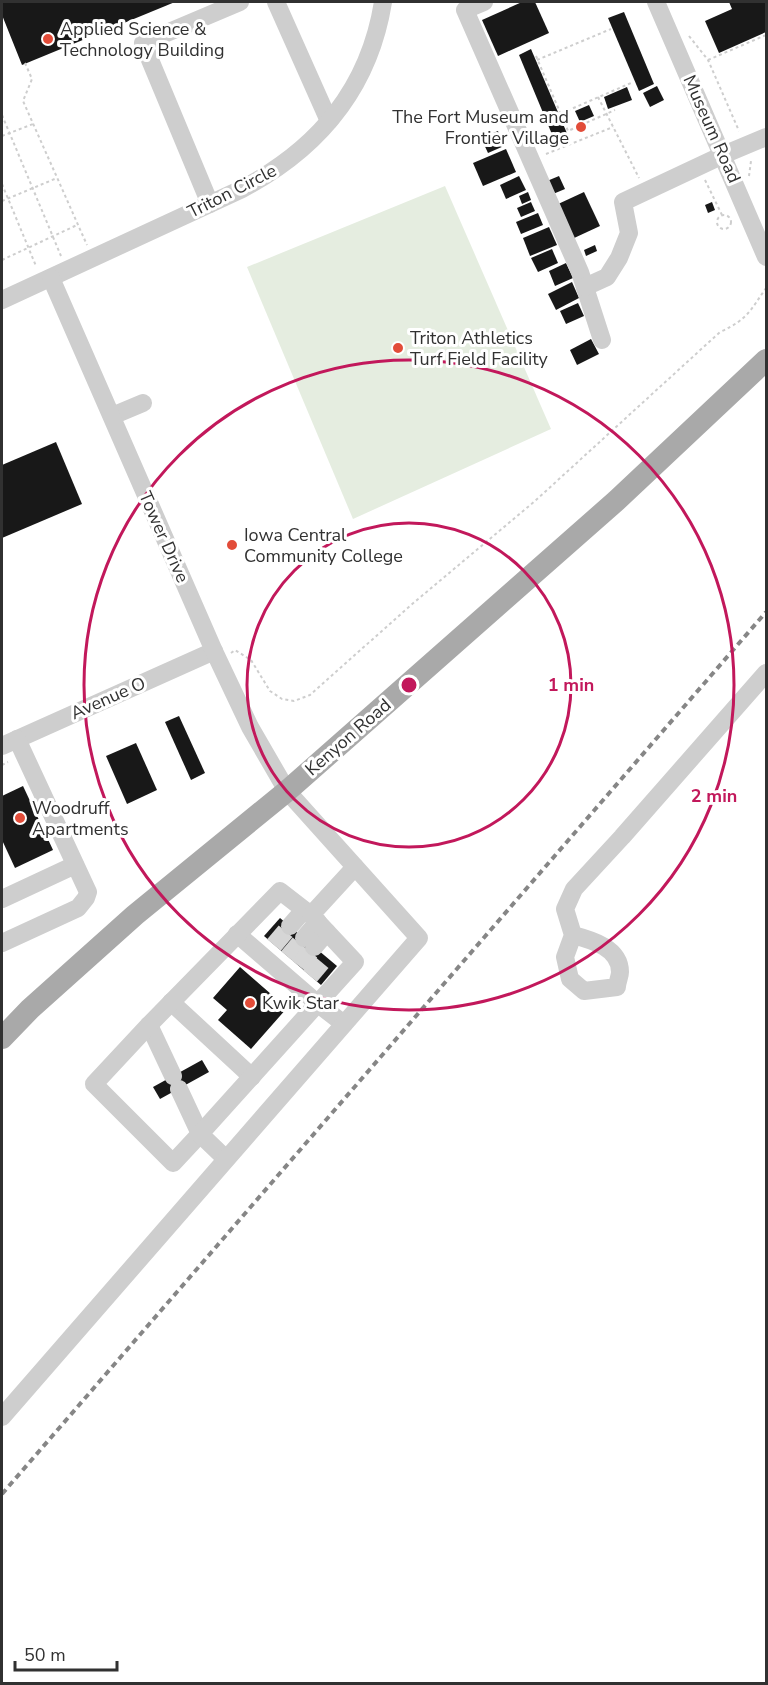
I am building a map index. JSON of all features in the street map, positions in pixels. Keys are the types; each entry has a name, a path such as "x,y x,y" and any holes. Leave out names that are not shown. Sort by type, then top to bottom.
{"main road":[{"name":"Kenyon Road","path":"2,1038 135,915 286,791 616,501 766,360"},
{"name":"Kenyon Road","path":"2,1031 30,1010"}],"street":[{"path":"210,204 143,43 240,2"},
{"path":"276,2 329,121"},
{"name":"Triton Circle","path":"2,300 210,204 265,177 289,161 314,140 352,89 365,67 375,38 383,2"},
{"path":"484,2 463,6 580,272 602,340"},
{"name":"Museum Road","path":"660,3 766,257"},
{"path":"585,287 607,277 619,258 629,232 623,202 766,137"},
{"name":"Tower Drive","path":"54,277 112,416 250,728 286,791 419,938 344,1024"},
{"path":"112,416 143,403"},
{"name":"Avenue O","path":"14,747 216,655"},
{"path":"573,935 565,909 574,889 766,673"},
{"path":"2,943 78,908 88,892 14,747"},
{"path":"2,899 75,865"},
{"path":"315,932 355,867"},
{"path":"280,891 315,932 355,962 173,1162 94,1084 148,1025 280,891"},
{"path":"2,1417 344,1024 317,1003 287,967 237,934"},
{"path":"171,1002 252,1077"},
{"path":"148,1025 200,1134 226,1159"}],"path":[{"path":"611,29 537,58 568,131 615,110"},
{"path":"685,32 708,60 745,146 752,164 747,183"},
{"path":"708,60 766,35"},
{"path":"26,63 32,79 23,101 93,259"},
{"path":"561,114 631,83"},
{"path":"598,97 645,191"},
{"path":"2,115 53,236 54,277"},
{"path":"2,136 33,124"},
{"path":"531,160 613,128"},
{"path":"699,166 722,215"},
{"path":"2,201 57,178"},
{"path":"2,184 28,248 54,277"},
{"path":"722,215 731,219 732,223 728,229 723,229 718,224 718,219 722,215"},
{"path":"2,260 77,225"},
{"path":"216,655 235,650 251,660 270,692 282,699 294,700 309,695 411,605 535,501 720,332 734,326 749,314 766,288"},
{"path":"2,765 14,747"}],"shaded area":[{"name":"Triton Athletics Turf Field Facility","path":"445,186 551,429 353,519 247,267"}],"building":[{"name":"Applied Science & Technology Building","path":"2,2 175,2 22,65 2,15"},
{"path":"522,2 535,2 549,33 498,56 482,20"},
{"path":"729,2 766,2 766,32 719,53 705,21 732,9"},
{"path":"624,12 654,84 639,91 608,18"},
{"path":"531,49 569,138 556,144 519,55"},
{"path":"657,86 664,100 650,107 643,93"},
{"path":"627,87 632,100 608,109 604,97"},
{"path":"589,105 594,116 580,122 575,111"},
{"path":"498,131 499,134 502,133 504,146 488,153 481,138"},
{"path":"506,149 516,172 483,186 473,163"},
{"path":"519,176 526,190 506,199 500,185"},
{"path":"559,176 565,189 553,194 547,181"},
{"path":"528,192 531,200 522,204 519,196"},
{"path":"584,192 600,226 572,239 556,205"},
{"path":"531,202 535,211 521,217 517,208"},
{"path":"712,202 715,210 708,213 705,205"},
{"path":"538,213 543,225 521,234 516,222"},
{"path":"549,227 557,245 530,256 523,238"},
{"path":"595,245 597,251 586,256 584,250"},
{"path":"552,249 558,263 538,272 531,258"},
{"path":"566,263 573,278 555,286 549,271"},
{"path":"572,282 579,298 556,310 548,294"},
{"path":"578,303 584,316 566,324 560,311"},
{"path":"591,339 599,354 577,365 570,350"},
{"path":"56,442 82,504 2,538 2,465"},
{"path":"179,716 205,773 191,780 165,722"},
{"path":"136,743 157,790 127,804 106,756"},
{"name":"Woodruff Apartments","path":"23,786 53,850 15,868 2,840 2,796"},
{"name":"Kwik Star","path":"280,918 337,966 321,985 264,936"},
{"name":"Kwik Star","path":"240,967 287,1008 251,1049 218,1020 227,1010 213,998"},
{"path":"202,1060 209,1072 160,1099 153,1087"}],"tunnel":[{"path":"274,945 290,926"},
{"path":"288,957 304,938"},
{"path":"299,966 314,947"},
{"path":"310,976 326,957"}],"railway":[{"path":"2,1494 766,612"}],"place":[{"name":"Applied Science & Technology Building","path":"48,39"},
{"name":"The Fort Museum and Frontier Village","path":"581,127"},
{"name":"Triton Athletics Turf Field Facility","path":"398,348"},
{"name":"Iowa Central Community College","path":"232,545"},
{"name":"Woodruff Apartments","path":"20,818"},
{"name":"Kwik Star","path":"250,1003"}]}
